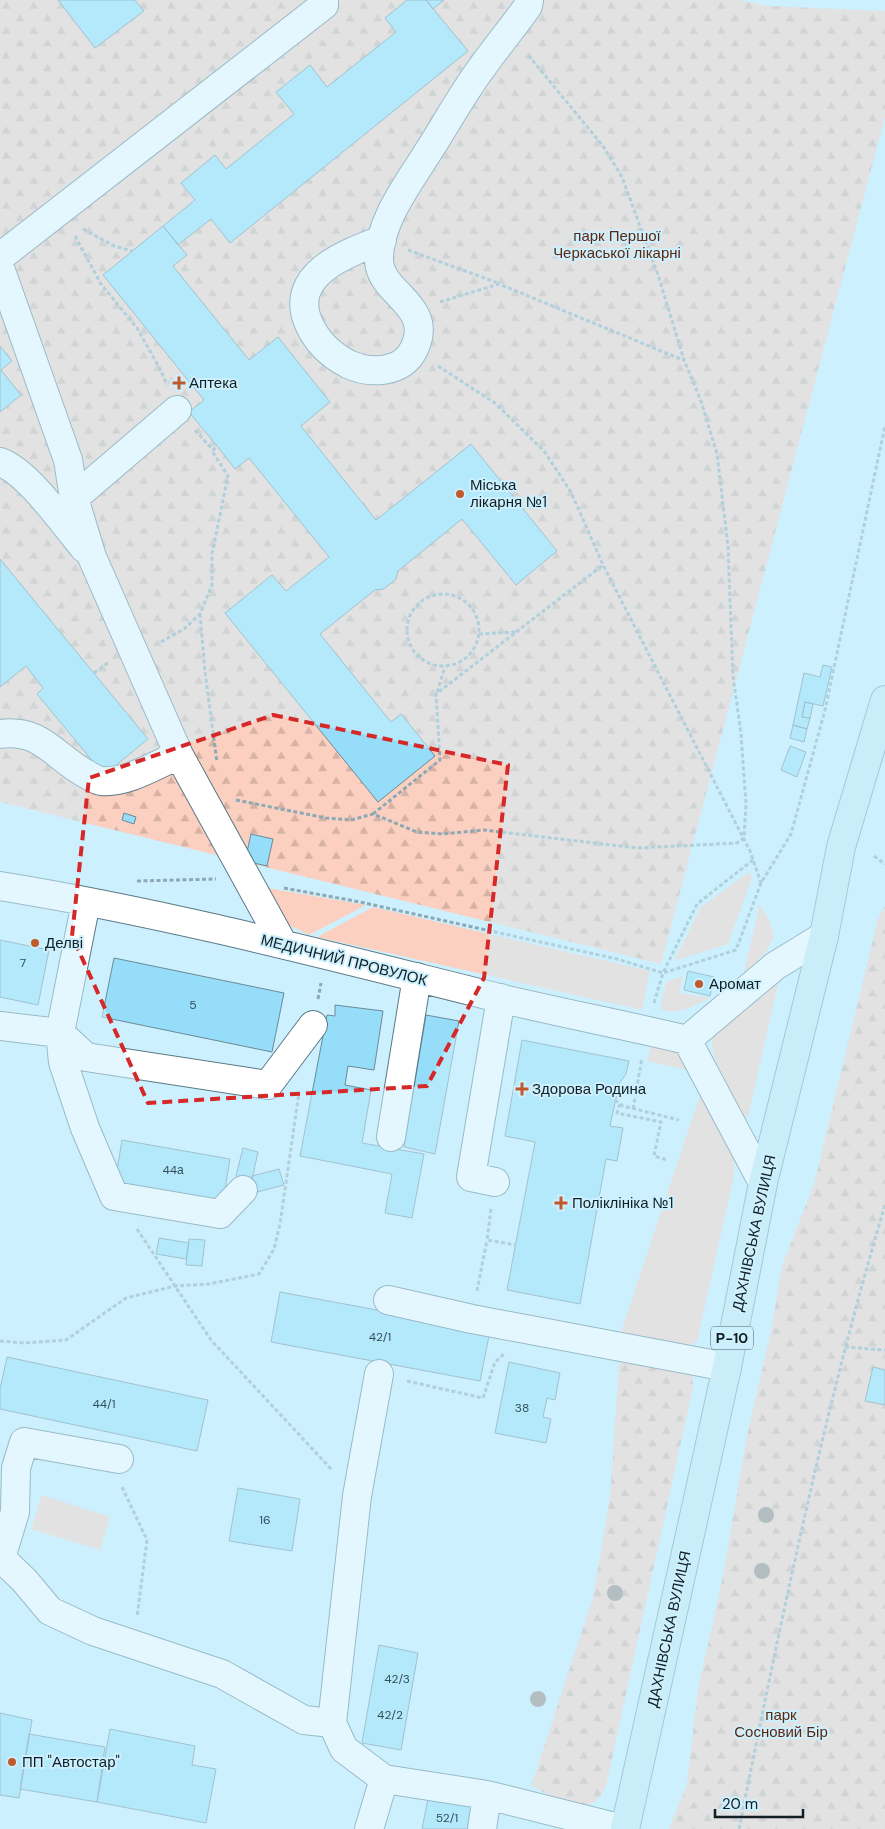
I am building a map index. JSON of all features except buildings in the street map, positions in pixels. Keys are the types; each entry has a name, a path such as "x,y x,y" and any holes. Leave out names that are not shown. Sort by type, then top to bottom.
{"main road":[{"name":"ДАХНІВСЬКА ВУЛИЦЯ","path":"624,1829 727,1367 763,1183 824,936 841,847 885,700"}],"street":[{"path":"0,257 61,216 324,5 324,0"},
{"path":"382,240 329,263 317,274 306,291 304,307 306,319 313,334 327,350 340,360 360,370 382,371 404,360 413,351 419,337 414,310 383,276 379,261 382,240 396,203 482,66 509,34 528,6 529,0"},
{"path":"0,268 68,460 74,498 92,557 178,755 283,944"},
{"path":"74,498 177,410"},
{"path":"0,462 6,464 31,485 92,557"},
{"path":"0,734 16,732 44,741 77,769 100,781 121,780 178,755"},
{"name":"МЕДИЧНИЙ ПРОВУЛОК","path":"0,886 86,902 283,944 501,998 688,1040"},
{"path":"86,902 60,1033 63,1062 85,1128 114,1196 220,1214 244,1190"},
{"path":"763,1183 688,1040 775,966 824,936"},
{"path":"391,1137 417,977"},
{"path":"495,1182 471,1177 501,998"},
{"path":"0,1026 60,1033 86,1057 268,1085 312,1025"},
{"path":"388,1300 472,1319 727,1367"},
{"path":"379,1374 357,1496 332,1723 344,1749 384,1779 487,1795 624,1829"},
{"path":"119,1459 24,1442 8,1461 15,1512 1,1558 24,1580 50,1612 93,1631 222,1674 304,1720 332,1723"},
{"path":"369,1829 384,1779"},
{"path":"482,1829 487,1795"}],"path":[{"path":"373,814 417,832 443,834 492,830 637,848 737,844 744,838 746,804 741,734 733,676 728,546 717,454 701,401 684,360 658,275 617,168 603,146 525,52"},
{"path":"61,216 114,246 132,252"},
{"path":"61,216 101,284 137,328 160,369 177,410 213,450 228,476 212,554 212,585 200,614 184,629 166,640 117,657 94,674"},
{"path":"382,240 499,284 684,360"},
{"path":"414,310 499,284"},
{"path":"413,351 495,403 544,451 571,492 603,565 744,838 761,883"},
{"path":"130,881 246,880 360,902 617,959 663,972 736,950 761,883 791,834 802,796 825,710 885,426"},
{"path":"213,450 217,446"},
{"path":"436,694 603,565"},
{"path":"438,594 456,596 475,611 479,622 479,634 477,645 470,655 459,663 445,667 432,665 419,658 410,647 406,635 407,623 412,611 420,601 438,594"},
{"path":"200,614 205,672 217,764"},
{"path":"479,634 516,632"},
{"path":"199,795 222,797 326,818 351,820 373,814 440,760 436,694 445,667"},
{"path":"874,856 885,864"},
{"path":"652,1009 663,972 697,904 753,860"},
{"path":"633,1109 642,1060"},
{"path":"615,1100 633,1109 678,1120"},
{"path":"620,1104 617,1113 661,1122 654,1156 667,1160"},
{"path":"472,1319 487,1240 495,1182"},
{"path":"114,1196 211,1340 357,1496"},
{"path":"739,1829 772,1666 844,1347 885,1207"},
{"path":"487,1240 516,1245"},
{"path":"379,1374 483,1398 495,1362 531,1330"},
{"path":"844,1347 885,1350"},
{"path":"119,1459 121,1485 147,1540 133,1645"}],"highlighted area":[{"path":"273,715 508,765 484,978 427,1086 148,1103 72,936 89,778"}],"green space":[{"name":"парк Першої Черкаської лікарні","path":"0,0 740,0 767,6 885,11 885,117 661,964 0,802"},
{"path":"749,872 752,878 728,944 674,961 701,907"},
{"path":"262,887 366,905 309,935 287,924"},
{"path":"760,904 770,922 774,937 767,950 745,976 743,975"},
{"name":"парк Сосновий Бір","path":"885,906 885,1829 669,1829 687,1784 698,1689 721,1586 747,1436 771,1331 782,1266 814,1184 878,919"},
{"path":"373,907 650,971 642,1010 317,937"},
{"path":"780,975 748,1117 743,1117 713,1054 711,1033"},
{"path":"683,976 679,993 710,998 679,1011 660,1009 666,982"},
{"path":"652,1040 674,1047 692,1071 647,1061"},
{"path":"704,1083 734,1151 734,1176 697,1342 685,1346 619,1338"},
{"path":"620,1351 692,1374 693,1387 606,1786 599,1797 591,1804 582,1806 562,1801 531,1786 593,1598 610,1497"},
{"path":"42,1495 110,1517 100,1550 31,1529"}],"place":[{"name":"Аптека","path":"179,383"},
{"name":"Міська лікарня №1","path":"460,494"},
{"name":"Делві","path":"35,943"},
{"name":"Аромат","path":"699,984"},
{"name":"Здорова Родина","path":"522,1089"},
{"name":"Поліклініка №1","path":"561,1203"},
{"name":"ПП \"Автостар\"","path":"12,1762"}]}
